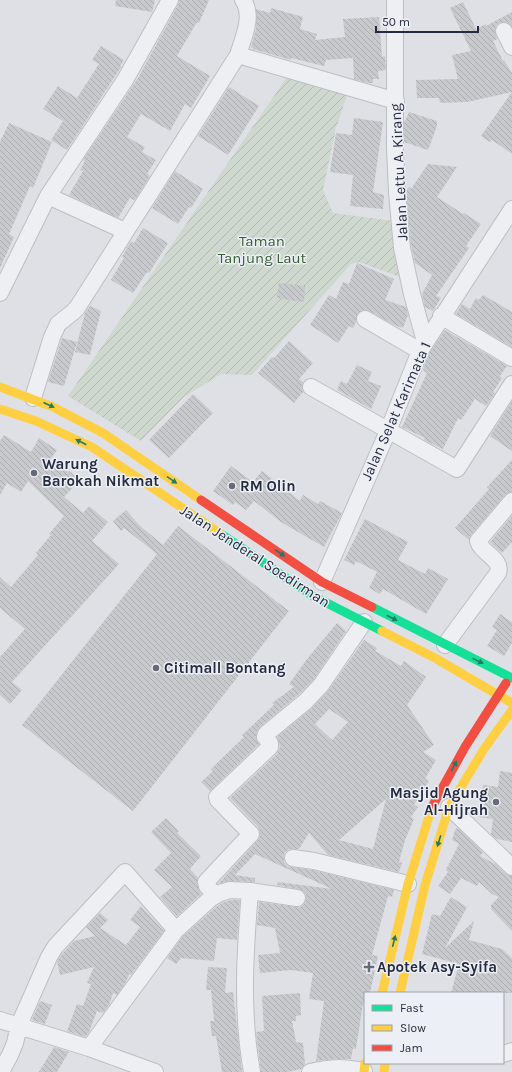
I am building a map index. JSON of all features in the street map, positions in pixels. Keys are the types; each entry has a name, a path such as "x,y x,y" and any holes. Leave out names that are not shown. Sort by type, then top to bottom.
{"street":[{"path":"0,293 48,196 125,80 170,0"},
{"path":"33,398 52,337 58,324 77,308 238,55 249,17 247,7 243,0"},
{"name":"Jalan Lettu A. Kirang","path":"395,0 396,178 402,248 422,346"},
{"path":"504,31 512,47"},
{"path":"238,55 396,101"},
{"path":"48,196 125,232"},
{"name":"Jalan Selat Karimata 1","path":"322,582 388,430 422,346 512,209"},
{"path":"441,316 512,358"},
{"path":"366,319 422,346"},
{"path":"311,387 457,469 512,384"},
{"name":"Jalan Jenderal Soedirman","path":"0,387 33,398 82,420 104,433 322,582 445,645 512,677"},
{"name":"Jalan Jenderal Soedirman","path":"0,409 25,416 92,447 313,596 436,659 512,703"},
{"path":"445,645 498,573 499,570 497,563 479,545 478,541 512,501"},
{"path":"215,896 207,886 206,882 251,834 218,800 217,797 270,747 270,743 265,737 266,734 301,705 321,685 364,622"},
{"path":"382,992 408,884 433,805 465,747 497,695 512,677"},
{"path":"400,992 425,885 450,807 484,749 512,710"},
{"path":"484,749 501,740"},
{"path":"450,807 512,867"},
{"path":"293,858 314,861 408,884"},
{"path":"1,1072 13,1049 18,1025 49,957 55,948 125,872 176,930"},
{"path":"89,1048 176,930 215,896 230,890 297,898"},
{"path":"250,892 247,932 245,1015 246,1035 252,1072"},
{"path":"0,1020 89,1048 156,1072"},
{"path":"310,1072 342,1067 364,1069"}],"green space":[{"name":"Taman Tanjung Laut","path":"289,74 347,95 336,128 323,190 333,213 394,221 400,277 359,262 351,264 252,375 221,374 184,397 141,441 68,396"}],"building":[{"path":"116,0 155,0 152,12 115,6"},
{"path":"179,0 209,0 199,23 197,22 177,56 210,76 191,108 185,104 170,131 141,114 127,137 145,147 142,152 156,160 147,174 150,176 136,198 134,200 130,198 118,218 69,195 83,171 80,170 85,161 83,160 138,78 178,5"},
{"path":"463,2 476,29 486,24 486,26 512,12 512,26 505,22 499,23 495,30 497,39 493,41 503,61 504,60 512,73 512,92 467,102 440,103 439,98 417,98 416,80 458,79 452,55 471,51 450,8"},
{"path":"271,8 303,17 300,29 317,34 315,40 345,37 343,19 379,17 382,57 385,56 386,70 378,71 379,79 373,79 373,83 368,83 354,79 353,58 326,60 324,66 291,58 291,60 253,49 251,47 256,29 256,9 270,13"},
{"path":"101,46 124,60 120,66 121,67 67,150 51,140 63,121 43,109 58,86 77,98 99,64 92,60"},
{"path":"229,87 259,106 228,155 198,136"},
{"path":"512,92 512,154 492,140 490,142 481,136"},
{"path":"409,112 437,121 437,126 428,150 404,142 404,123"},
{"path":"354,118 383,122 373,192 384,195 383,209 350,206 353,175 330,172 336,133 352,135"},
{"path":"9,123 52,142 33,188 30,186 9,234 14,237 0,268 0,142"},
{"path":"428,164 457,167 437,197 481,224 466,246 469,248 436,296 441,298 433,311 425,307 422,294 432,275 415,263 411,245 406,190 409,187 411,189"},
{"path":"175,171 203,189 191,208 189,207 178,224 152,208"},
{"path":"143,228 168,243 149,273 147,272 133,293 111,280 124,258 122,257 131,241 134,243"},
{"path":"357,263 394,279 385,300 406,307 408,315 403,328 394,325 369,311 361,311 357,315 353,328 349,326 338,343 310,325 329,295 336,299 343,282 349,284"},
{"path":"279,283 305,286 304,302 277,298"},
{"path":"483,295 512,312 512,347 456,314 462,304 470,309 476,298 479,300"},
{"path":"90,306 101,311 90,355 75,352 85,313"},
{"path":"445,330 507,366 500,376 502,378 493,392 495,393 486,406 475,399 461,420 458,418 443,449 402,427 427,373 423,370 428,355"},
{"path":"62,338 77,342 64,386 48,382"},
{"path":"289,341 313,363 299,379 303,382 303,392 294,403 258,373"},
{"path":"357,365 372,372 368,381 381,386 371,409 337,390 341,381 347,384"},
{"path":"193,394 213,413 169,458 149,440"},
{"path":"512,401 512,451 490,436"},
{"path":"4,435 31,452 39,438 57,450 50,460 69,471 80,480 64,497 83,513 89,506 108,522 92,541 119,564 12,682 22,690 10,704 0,695 0,657 25,629 0,608 0,577 11,587 38,555 36,553 64,516 28,481 21,492 7,483 0,495 0,441"},
{"path":"512,460 512,492 505,495 471,535 469,540 455,528 489,489 487,487"},
{"path":"231,466 253,482 262,471 300,501 303,495 318,504 320,501 342,513 324,547 281,522 254,501 246,510 235,502 233,505 213,491"},
{"name":"Citimall Bontang","path":"126,510 139,525 163,545 178,526 289,611 133,811 22,725 157,554 124,528 121,531 113,521"},
{"path":"512,516 512,542 502,553 490,542"},
{"path":"365,519 408,542 398,560 425,574 428,568 448,579 426,614 383,589 380,594 369,588 377,572 356,561 354,565 344,560"},
{"path":"500,614 512,622 512,643 504,656 487,646 497,630 492,627"},
{"path":"337,623 346,631 314,679 299,694 260,727 257,731 256,738 259,744 210,791 201,782 213,771 211,769 244,737 242,735 274,705 272,703 294,687 289,684 307,659"},
{"path":"364,640 377,648 375,651 401,666 404,661 426,677 407,705 434,745 423,752 436,760 425,779 429,781 414,805 418,807 411,817 414,819 405,840 399,862 402,863 399,872 328,855 309,833 299,849 289,849 285,852 284,856 284,862 287,866 312,870 394,890 392,897 388,896 372,955 378,956 370,992 364,992 364,1004 356,1049 353,1048 351,1059 316,1061 324,1001 309,999 313,973 291,970 260,973 258,955 280,953 275,928 257,925 259,902 296,907 300,907 304,904 306,894 303,891 277,885 278,882 332,889 255,854 235,875 255,878 255,882 230,881 218,884 260,836 258,827 230,798 277,754 280,747 277,737 312,708 328,691","holes":["329,709 348,722 332,740 315,724","386,799 373,849 339,840"]},
{"name":"Masjid Agung Al-Hijrah","path":"500,771 512,773 512,842 497,839 491,834 493,819 478,817 483,785 498,787"},
{"path":"166,818 179,831 177,833 201,856 190,869 198,878 197,884 201,894 177,916 160,897 172,887 154,870 171,853 151,832"},
{"path":"456,828 483,852 480,856 495,864 506,874 512,876 512,931 491,909 491,905 499,897 492,894 479,882 477,886 461,878 450,894 438,886 448,872 446,870 459,844 452,840"},
{"path":"451,897 467,907 445,948 474,921 469,940 502,949 512,958 512,993 451,992 459,964 422,954 432,914 440,916"},
{"path":"231,900 240,900 237,940 217,938 214,961 181,958 176,964 167,958 183,936 216,907"},
{"path":"141,906 164,931 131,975 129,974 126,982 117,995 113,993 109,1005 103,1013 97,1011 89,1032 85,1037 67,1031 77,1004 83,1006 91,984 87,983 94,967 60,975 57,961 74,941 95,936 86,927 100,913 108,920 100,928 126,945 140,927 130,920"},
{"path":"208,967 227,968 225,993 233,992 242,1072 222,1072 216,1036 212,1036 210,1021 214,1021 211,990 206,990"},
{"path":"300,993 301,1015 296,1016 296,1021 292,1021 296,1042 303,1043 305,1064 301,1069 288,1072 261,1072 256,1032 264,1031 262,996"},
{"path":"40,1001 52,1005 45,1024 32,1020"},
{"path":"54,1047 69,1052 57,1072 39,1072"}],"traffic: fast":[{"path":"221,534 313,596 382,631"},
{"path":"372,607 512,678"}],"traffic: slow":[{"path":"0,387 53,407 103,433 201,500"},
{"path":"0,409 36,421 92,447 221,534"},
{"path":"382,631 435,658 512,703"},
{"path":"400,992 425,885 449,807 484,749 512,710"},
{"path":"382,992 408,884 431,810"},
{"path":"364,1072 365,1064"},
{"path":"384,1072 385,1064"}],"traffic: jam":[{"path":"201,500 322,582 372,607"},
{"path":"431,810 465,747 506,683"}],"place":[{"name":"Warung Barokah Nikmat","path":"34,473"},
{"name":"RM Olin","path":"232,486"},
{"name":"Citimall Bontang","path":"156,668"},
{"name":"Masjid Agung Al-Hijrah","path":"496,802"},
{"name":"Apotek Asy-Syifa","path":"369,967"}]}
